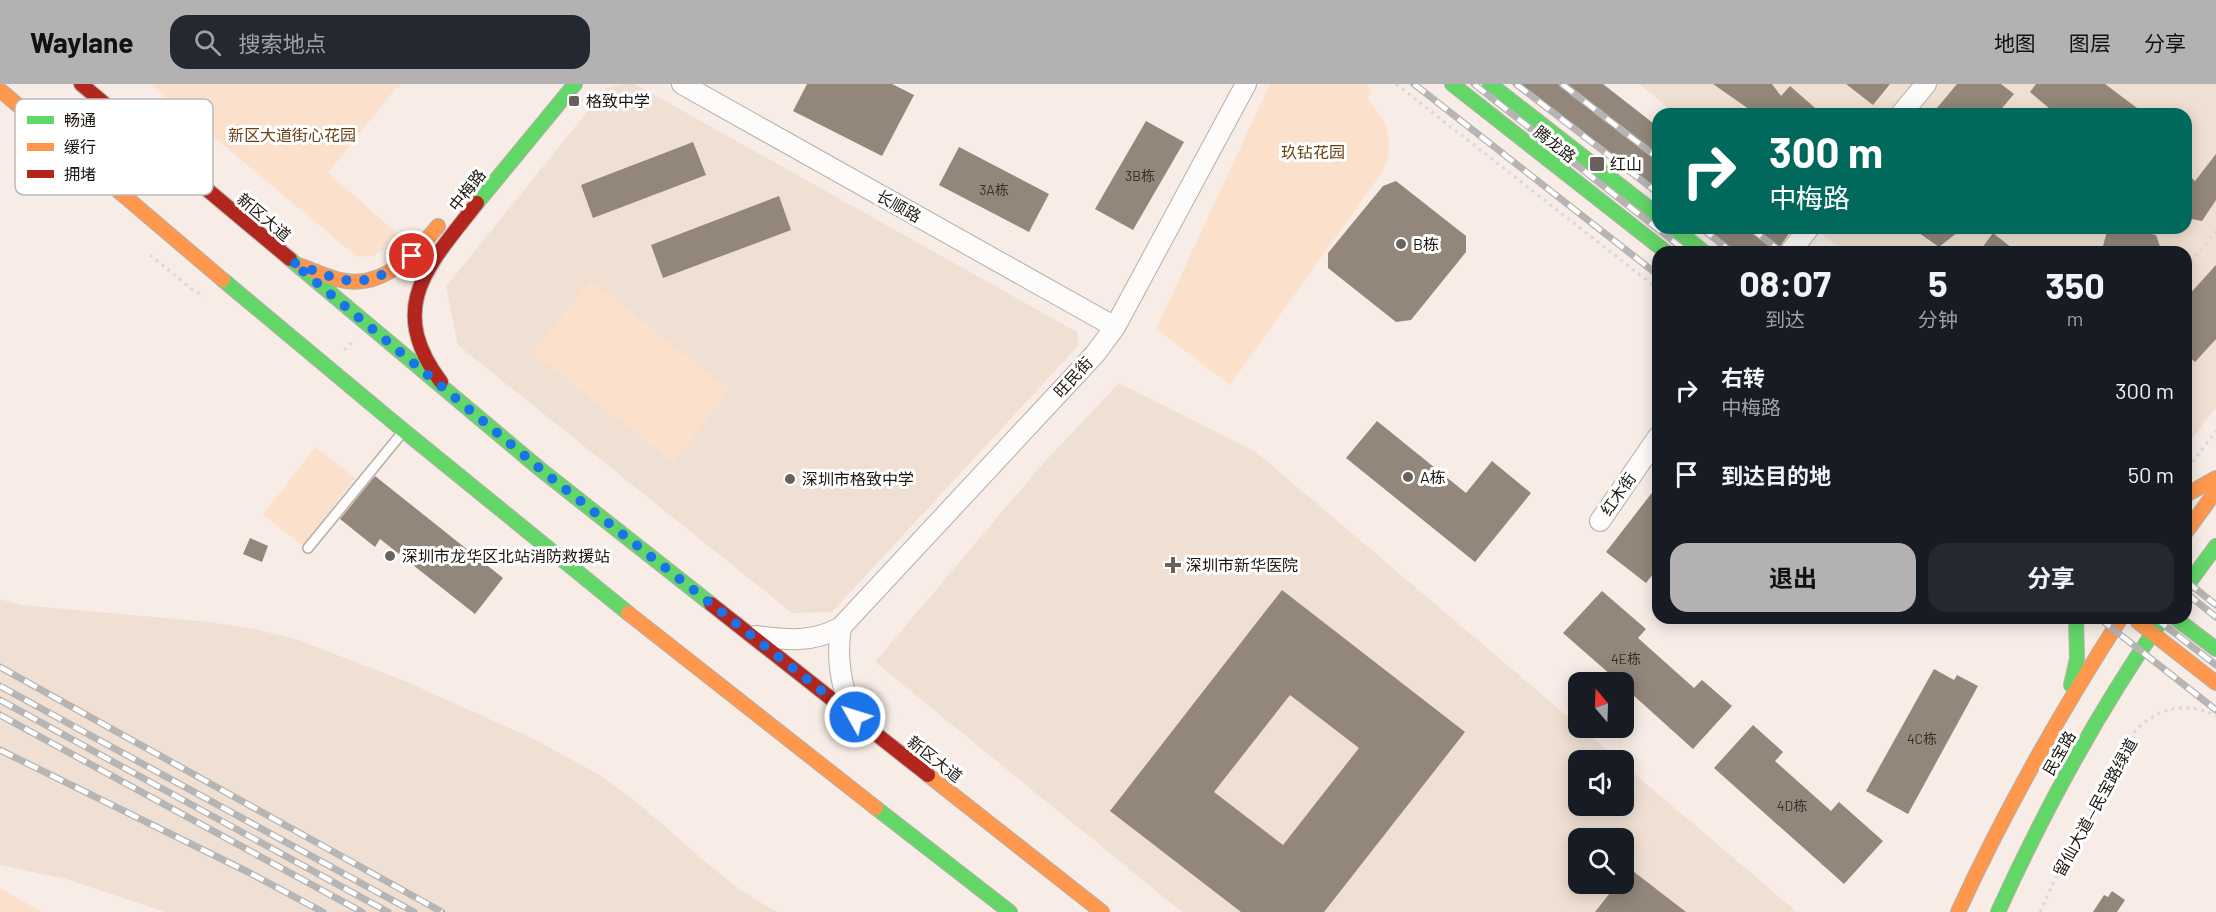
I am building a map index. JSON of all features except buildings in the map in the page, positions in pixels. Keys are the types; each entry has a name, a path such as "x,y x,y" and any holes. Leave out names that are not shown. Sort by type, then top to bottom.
{"main road":[{"name":"新区大道","path":"81,84 105,99"},
{"name":"中梅路","path":"449,393 434,374 417,335 414,310 421,283 435,258 505,167 575,84"},
{"name":"腾龙路","path":"1452,84 1658,246"},
{"name":"腾龙路","path":"1490,84 1652,210"},
{"path":"0,90 15,103"},
{"name":"新区大道","path":"213,193 292,262 599,517 1102,912"},
{"path":"124,195 404,431 709,678 1010,912"},
{"name":"中梅路","path":"292,262 339,280 350,282 372,280 393,270 412,256 445,218"},
{"path":"1682,234 1696,246"},
{"path":"2192,492 2216,478"},
{"path":"2192,524 2216,491"},
{"path":"2192,579 2216,546"},
{"path":"2065,706 2077,659 2076,624"},
{"name":"民宝路","path":"1958,912 1993,839 2065,706 2117,624"},
{"path":"2140,624 2216,683"},
{"name":"民宝路","path":"1998,912 2063,778 2103,710 2159,624"},
{"path":"2183,624 2216,649"},
{"path":"1950,912 1968,891"}],"street":[{"name":"长顺路","path":"682,84 1115,327"},
{"name":"旺民街","path":"841,627 1095,354 1115,327 1246,84"},
{"path":"1907,108 1926,84"},
{"path":"1795,246 1804,234"},
{"name":"红木街","path":"1599,521 1652,446"},
{"path":"753,636 809,639 841,627"},
{"path":"841,627 838,663 846,698 855,717"}],"lane":[{"path":"308,548 404,431"}],"path":[{"path":"1396,84 1652,284"},
{"path":"2192,261 2216,231"},
{"path":"150,255 194,291"},
{"path":"344,350 352,342"},
{"path":"2192,463 2216,431"},
{"name":"留仙大道—民宝路绿道","path":"2040,912 2068,851 2134,733 2143,723 2161,712 2184,707 2196,708 2216,717"}],"shaded area":[{"name":"深圳市格致中学","path":"635,84 1077,332 1078,346 832,612 792,613 458,345 446,287 606,88"},
{"path":"1639,84 2216,84 2216,408 2192,438 2192,246 1837,246 1822,234 2192,234 2192,108 1668,108"},
{"name":"深圳市新华医院","path":"1119,383 1256,452 1568,717 1568,738 1593,738 1607,750 1568,750 1568,816 1634,816 1634,773 1797,912 1182,912 875,662 1039,468"},
{"path":"0,599 21,605 210,622 254,629 296,639 407,682 536,740 598,774 633,799 716,871 748,895 777,912 165,912 66,879 0,865"}],"green space":[{"name":"新区大道街心花园","path":"151,84 400,84 400,88 396,88 328,173 397,233 398,242 373,256 357,257 213,136 213,99 169,99"},
{"name":"玖钻花园","path":"1270,84 1367,84 1371,92 1367,99 1380,116 1388,132 1389,150 1383,171 1230,385 1156,329"},
{"path":"590,280 730,390 673,462 533,353"},
{"path":"315,447 355,478 303,546 263,515"},
{"path":"0,888 42,912 0,912"}],"railway":[{"path":"1414,84 1652,270"},
{"path":"1474,84 1652,224"},
{"path":"1516,84 1652,188"},
{"path":"1562,84 1652,153"},
{"path":"1664,234 1679,246"},
{"path":"1709,234 1724,246"},
{"path":"1758,234 1774,246"},
{"path":"2192,586 2216,605"},
{"path":"2192,598 2216,617"},
{"path":"2107,624 2216,710"},
{"path":"2163,624 2216,665"},
{"path":"0,667 442,912"},
{"path":"0,686 414,912"},
{"path":"0,700 388,912"},
{"path":"0,715 362,912"},
{"path":"0,750 248,872 323,912"}],"traffic: fast":[{"path":"477,203 575,84"},
{"path":"1452,84 1658,246"},
{"path":"1490,84 1652,210"},
{"path":"1682,234 1696,246"},
{"path":"290,259 540,469 711,604"},
{"path":"223,280 628,613"},
{"path":"2192,579 2216,546"},
{"path":"2071,685 2077,659 2076,624"},
{"path":"1998,912 2034,836 2074,761 2116,689 2159,624"},
{"path":"2183,624 2216,649"},
{"path":"876,808 1010,912"}],"traffic: slow":[{"path":"0,90 15,103"},
{"path":"123,195 223,280"},
{"path":"302,266 340,280 374,279 410,257 438,226"},
{"path":"2192,492 2216,478"},
{"path":"2192,524 2216,491"},
{"path":"628,613 876,808"},
{"path":"1958,912 2034,762 2117,624"},
{"path":"2141,624 2216,683"},
{"path":"928,775 1102,912"}],"traffic: jam":[{"path":"81,84 99,99"},
{"path":"213,195 290,259"},
{"path":"441,382 424,355 416,331 415,308 420,287 430,266 477,203"},
{"path":"711,604 928,775"}],"place":[{"name":"格致中学","path":"574,101"},
{"name":"红山","path":"1597,164"},
{"name":"B栋","path":"1401,244"},
{"name":"A栋","path":"1408,477"},
{"name":"深圳市格致中学","path":"790,479"},
{"name":"深圳市龙华区北站消防救援站","path":"390,556"},
{"name":"深圳市新华医院","path":"1173,565"}],"route":[{"path":"412,256 382,276 372,280 350,282 327,276 292,262 555,481 855,717"}]}
